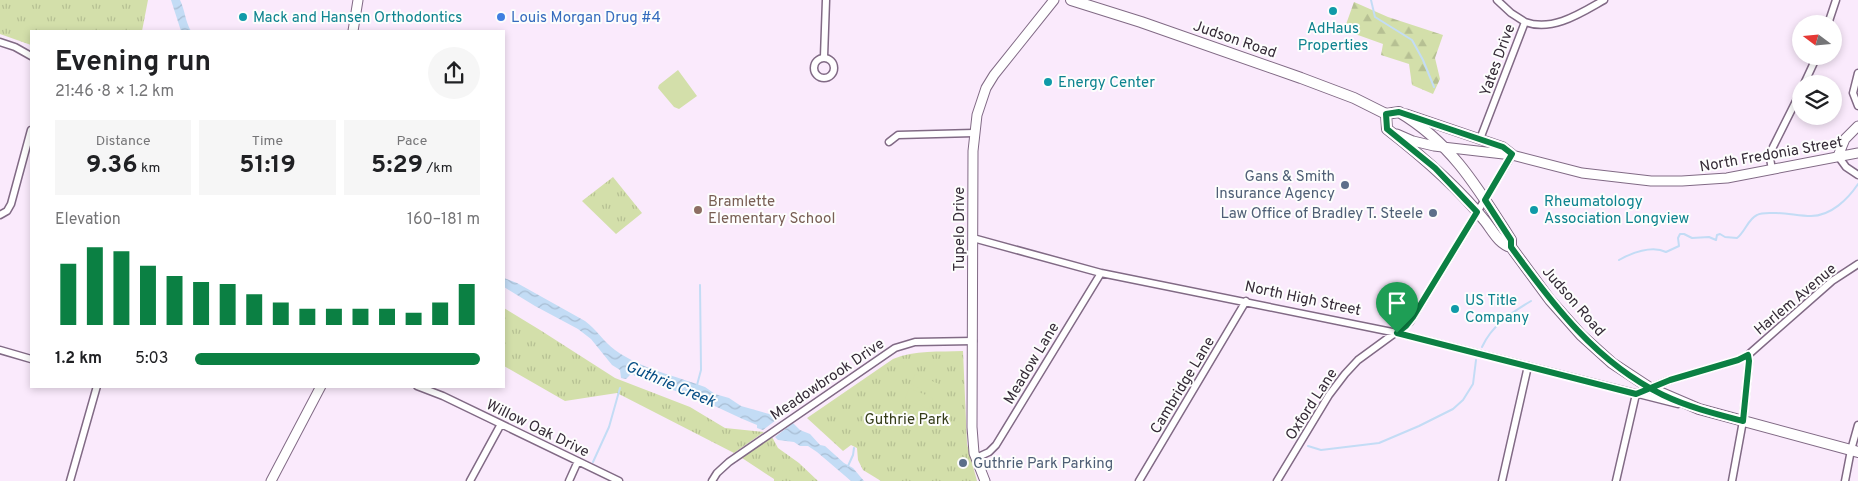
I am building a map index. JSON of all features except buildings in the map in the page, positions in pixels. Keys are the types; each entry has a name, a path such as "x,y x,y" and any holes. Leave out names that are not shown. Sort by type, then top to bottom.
{"main road":[{"name":"Judson Road","path":"1071,0 1083,2 1157,27 1301,78 1354,98 1386,114"},
{"name":"Judson Road","path":"1399,112 1419,124 1447,148 1463,168 1511,240 1511,247 1550,300 1580,335 1612,362 1650,388 1699,409"},
{"path":"1387,129 1386,114 1399,112"},
{"name":"Judson Road","path":"1387,129 1435,168 1477,212 1503,245 1511,247"},
{"name":"North High Street","path":"1699,409 1854,451"}],"street":[{"path":"353,30 358,0"},
{"path":"824,57 826,0"},
{"name":"Tupelo Drive","path":"985,481 976,458 972,427 974,133 979,106 989,82 1054,0"},
{"name":"Yates Drive","path":"1480,139 1525,22 1511,13 1498,0"},
{"path":"1525,22 1537,26 1550,26 1604,0"},
{"path":"1831,15 1836,0"},
{"path":"0,42 15,47 30,55"},
{"path":"1858,73 1853,93 1858,106"},
{"path":"1772,170 1770,158 1773,147 1792,109"},
{"name":"North Fredonia Street","path":"1399,112 1503,147 1512,154"},
{"path":"1858,126 1845,139 1838,156 1846,167 1858,175"},
{"name":"North Fredonia Street","path":"1387,129 1417,142 1447,148 1512,154 1587,174 1652,181 1712,180 1858,153"},
{"path":"889,142 898,136 974,133"},
{"path":"0,215 7,211 11,204 30,134"},
{"name":"Oxford Lane","path":"1277,481 1339,381 1358,360 1406,326 1413,317 1512,154"},
{"name":"North High Street","path":"973,238 1100,273 1397,333 1699,409"},
{"name":"Harlem Avenue","path":"1636,394 1670,380 1738,360 1748,355 1832,281 1858,264"},
{"name":"Meadow Lane","path":"976,458 989,452 996,445 1100,273"},
{"name":"Cambridge Lane","path":"1139,481 1246,301"},
{"name":"Meadowbrook Drive","path":"712,481 728,462 895,348 915,342 973,341"},
{"path":"0,350 30,359"},
{"path":"1732,481 1743,421 1748,355"},
{"path":"1502,481 1528,366"},
{"path":"70,481 96,388"},
{"path":"270,481 320,388"},
{"name":"Willow Oak Drive","path":"422,388 443,396 620,481"},
{"path":"1616,481 1636,394"},
{"path":"470,481 501,424"},
{"path":"1844,481 1854,451 1858,425"},
{"path":"568,481 578,461"}],"green space":[{"path":"0,0 148,0 142,30 30,30 30,45 0,34"},
{"path":"1354,2 1388,17 1443,35 1435,58 1440,79 1433,94 1412,85 1409,64 1381,55 1383,44 1344,30"},
{"path":"678,70 697,96 679,109 674,107 658,88 659,85"},
{"path":"613,177 642,213 616,234 582,201"},
{"path":"505,309 615,378 690,407 725,428 764,432 734,453 617,393 565,401 505,367"},
{"name":"Guthrie Park","path":"963,351 967,444 977,481 881,481 863,470 858,460 857,448 851,445 843,451 807,418 893,359 918,353"},
{"path":"915,374 939,384 934,394 911,385"},
{"path":"909,388 933,398 929,409 905,399"},
{"path":"772,437 778,448 799,463 818,481 774,481 774,479 742,458"}],"water":[{"path":"171,0 180,0 190,30 181,30"},
{"name":"Guthrie Creek","path":"505,278 517,283 585,321 611,347 625,357 659,372 705,387 715,394 729,398 741,406 780,417 763,430 757,428 757,425 704,401 631,374 626,379 621,378 620,370 612,365 591,339 578,329 505,288"},
{"path":"793,423 853,468 864,481 851,481 808,446 800,446 794,442 778,440 775,437"}],"waterway":[{"path":"1371,0 1375,17 1412,40 1434,87"},
{"path":"1619,260 1648,250 1654,249 1666,252 1679,246 1678,238 1680,234 1692,238 1709,237 1716,240 1717,235 1720,234 1725,237 1737,238 1751,219 1761,213 1811,216 1825,213 1844,201 1858,184"},
{"name":"Guthrie Creek","path":"697,385 701,370 700,285"},
{"path":"1482,347 1497,326 1509,315 1531,301"},
{"path":"1308,446 1321,450 1379,443 1453,409 1463,400 1473,384 1476,360"},
{"path":"593,462 609,427 620,388"},
{"path":"848,466 854,448"}],"place":[{"name":"AdHaus Properties","path":"1333,11"},
{"name":"Mack and Hansen Orthodontics","path":"243,17"},
{"name":"Louis Morgan Drug #4","path":"501,17"},
{"name":"Energy Center","path":"1048,82"},
{"name":"Gans & Smith Insurance Agency","path":"1345,185"},
{"name":"Bramlette Elementary School","path":"698,210"},
{"name":"Rheumatology Association Longview","path":"1534,210"},
{"name":"Law Office of Bradley T. Steele","path":"1433,213"},
{"name":"US Title Company","path":"1455,309"},
{"name":"Guthrie Park Parking","path":"963,463"}],"route":[{"path":"1397,333 1410,322 1477,212 1435,168 1387,129 1386,114 1399,112 1503,147 1512,154 1485,200 1511,240 1511,247 1550,300 1588,342 1621,369 1650,388 1663,395 1699,409 1743,421 1748,355 1738,360 1670,380 1650,388 1636,394 1397,333"}]}
